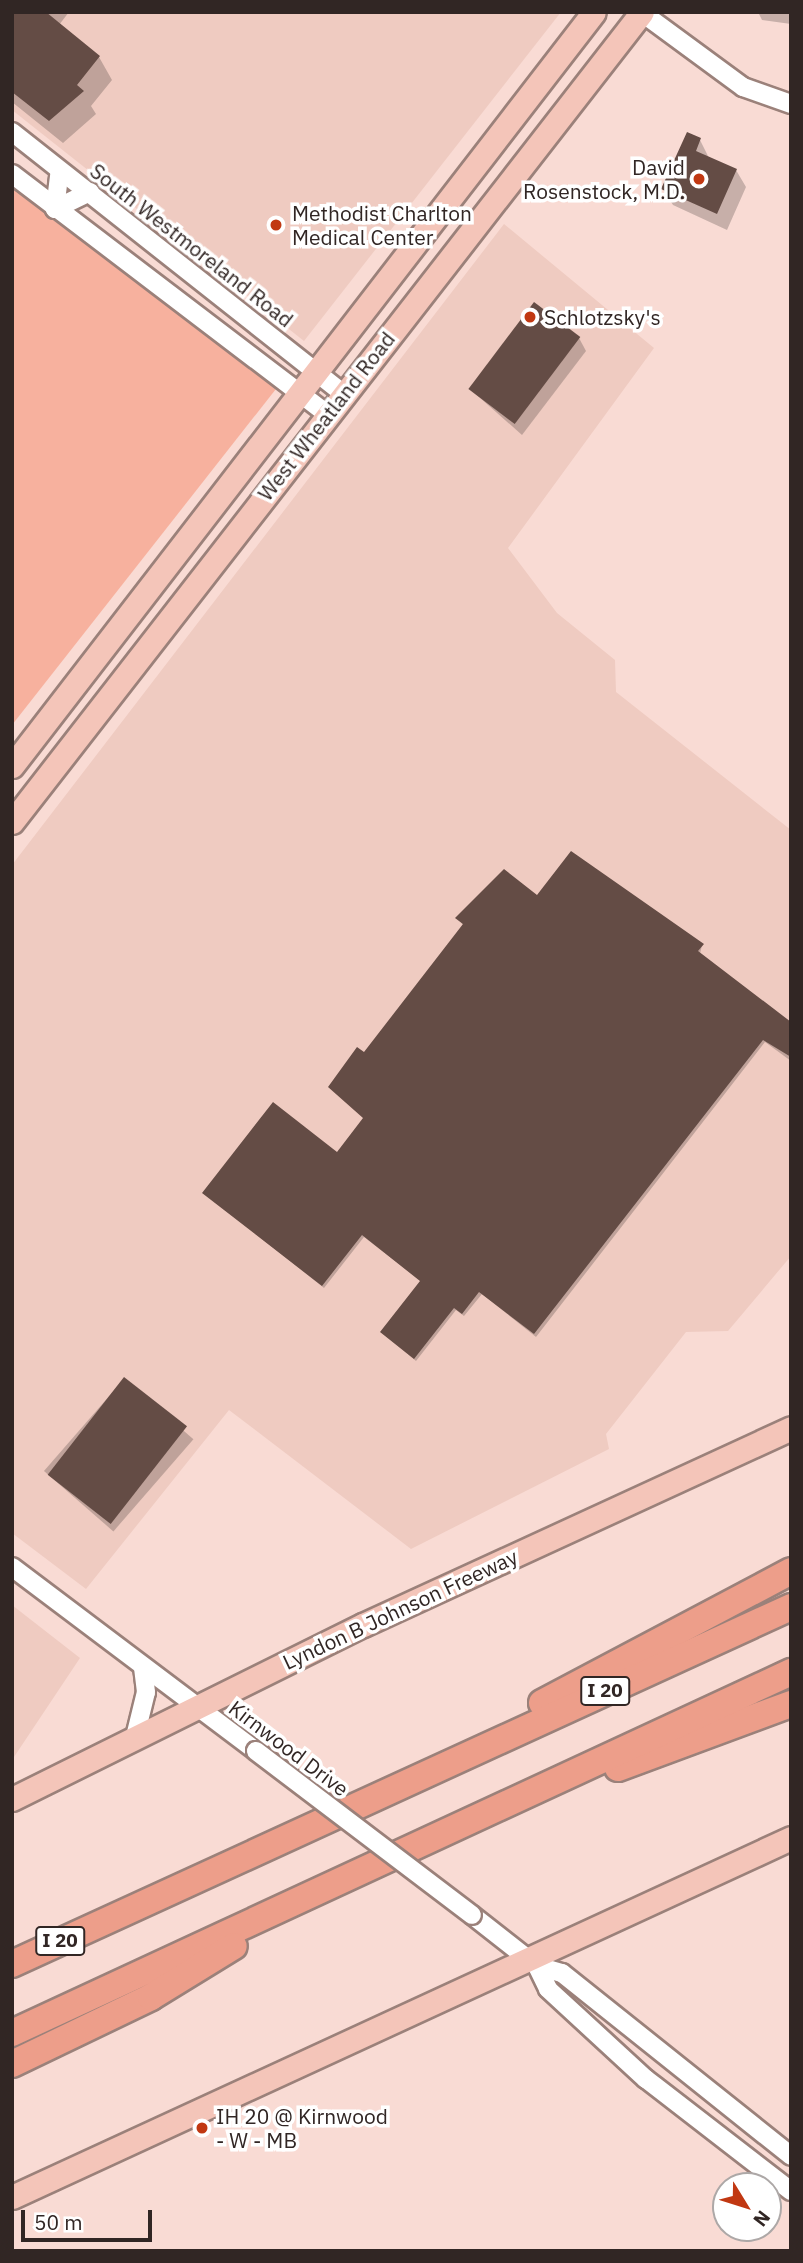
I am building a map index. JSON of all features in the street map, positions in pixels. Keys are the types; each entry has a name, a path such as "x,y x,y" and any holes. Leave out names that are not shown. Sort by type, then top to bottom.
{"highway":[{"path":"420,1774 628,1653 791,1572"},
{"name":"I 20","path":"12,1964 420,1774 791,1607"},
{"path":"12,2033 791,1672"},
{"path":"478,1817 791,1704"},
{"path":"12,2064 151,1997 347,1878"},
{"path":"12,1953 108,1918"}],"main road":[{"name":"West Wheatland Road","path":"12,766 318,374 594,12"},
{"name":"West Wheatland Road","path":"12,822 641,12"},
{"name":"Lyndon B Johnson Freeway","path":"12,1799 196,1706 791,1428"},
{"path":"12,2197 533,1962 791,1839"}],"street":[{"path":"641,12 743,87 791,104"},
{"name":"South Westmoreland Road","path":"12,132 344,394"},
{"path":"55,209 60,171"},
{"path":"12,174 327,414"},
{"path":"55,209 90,192"},
{"name":"Kirnwood Drive","path":"12,1567 533,1962 562,1973 791,2156"},
{"path":"135,1737 146,1692 143,1666"},
{"name":"Kirnwood Drive","path":"533,1962 548,1989 646,2079 791,2191"}],"shaded area":[{"name":"Methodist Charlton Medical Center","path":"12,12 561,12 304,341 12,110"},
{"path":"12,170 283,380 12,725"},
{"path":"504,224 654,348 508,548 557,613 615,660 616,692 791,830 791,1256 728,1331 686,1332 606,1434 609,1449 411,1549 229,1410 86,1589 12,1533 12,865"},
{"path":"12,1605 80,1658 12,1760"}],"building":[{"path":"12,12 46,12 100,56 77,85 84,91 49,121 12,92"},
{"name":"David Rosenstock, M.D.","path":"687,132 701,138 696,151 737,169 717,214 661,189"},
{"path":"534,302 580,337 515,424 468,389"},
{"path":"571,851 704,944 698,951 791,1022 791,1057 763,1040 534,1334 479,1292 462,1314 454,1308 414,1359 380,1332 420,1281 362,1235 322,1286 202,1193 273,1102 337,1152 363,1118 328,1087 357,1047 364,1052 463,924 455,918 504,869 537,895"},
{"path":"124,1377 187,1426 111,1524 48,1475"}],"place":[{"name":"David Rosenstock, M.D.","path":"699,179"},
{"name":"Methodist Charlton Medical Center","path":"276,225"},
{"name":"Schlotzsky's","path":"530,317"},
{"name":"IH 20 @ Kirnwood - W - MB","path":"202,2128"}]}
